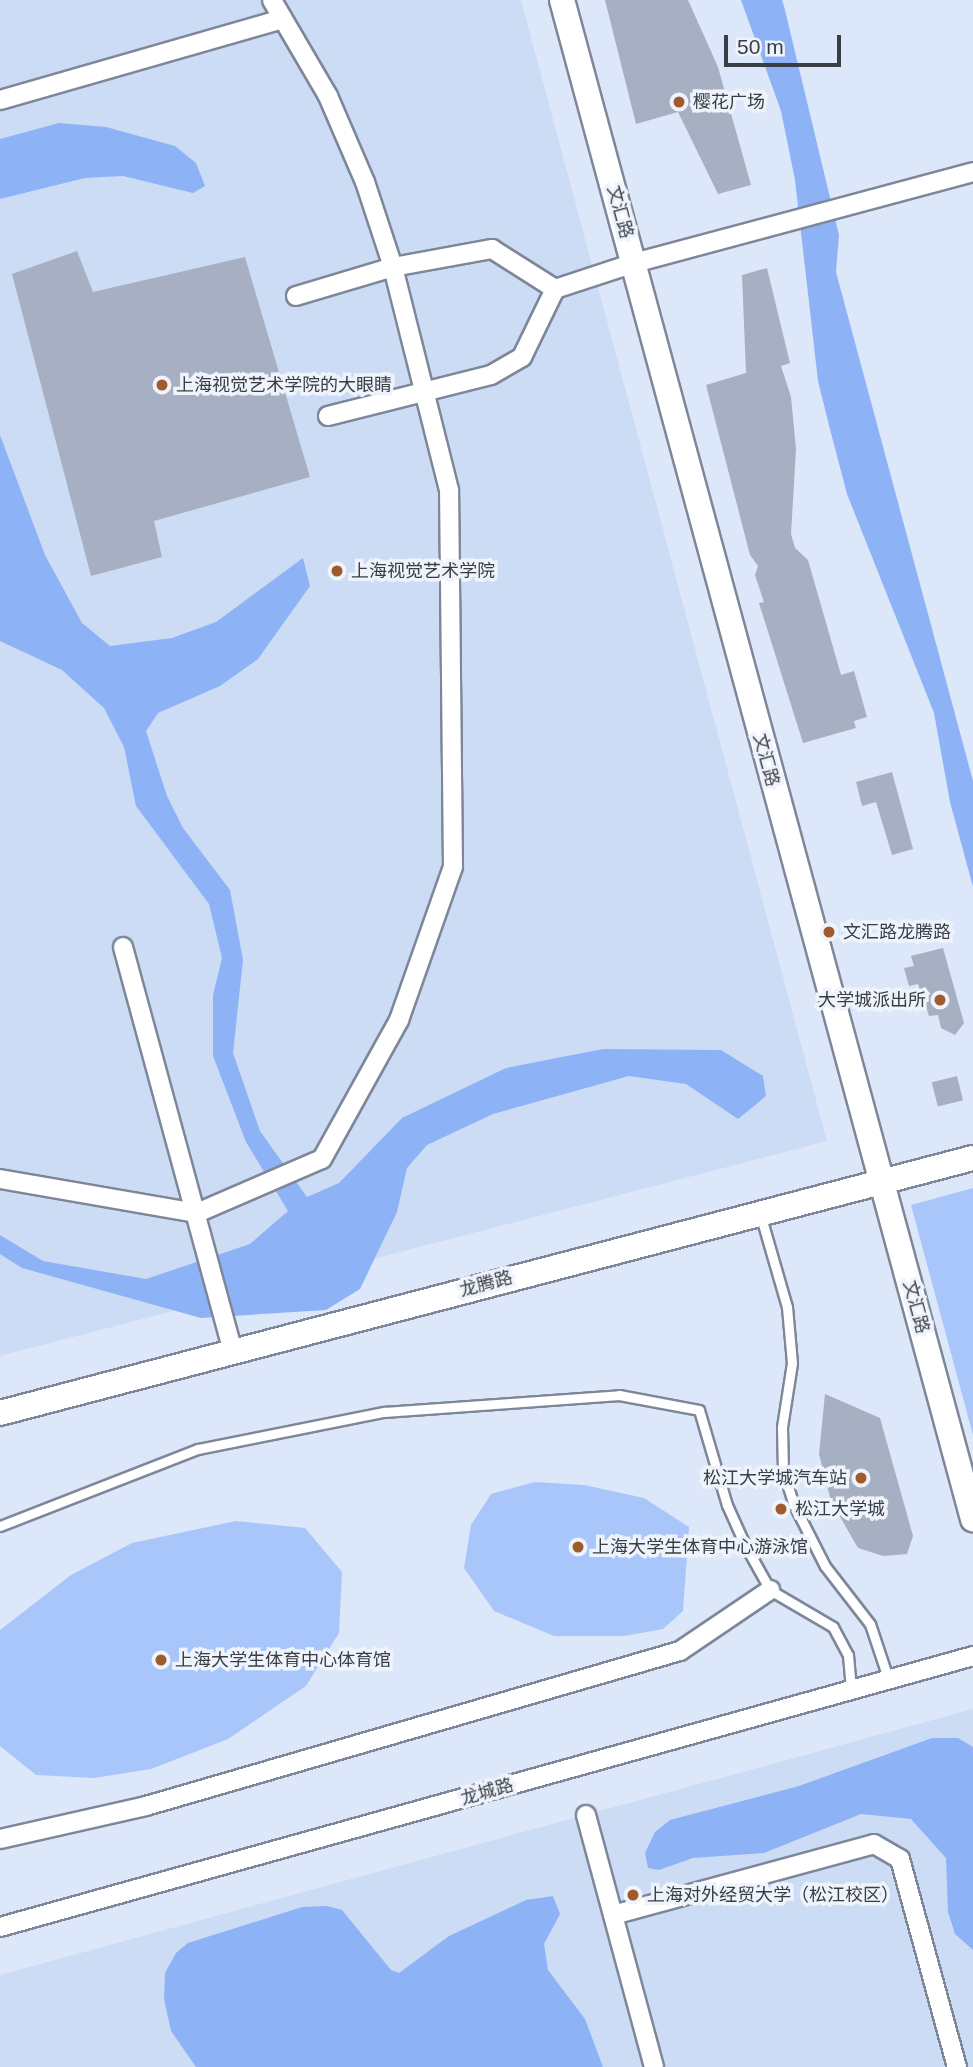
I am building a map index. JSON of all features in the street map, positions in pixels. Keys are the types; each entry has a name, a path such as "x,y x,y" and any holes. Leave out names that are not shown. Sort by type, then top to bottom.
{"main road":[{"name":"文汇路","path":"562,0 973,1519"},
{"name":"龙腾路","path":"0,1413 973,1158"}],"street":[{"path":"0,1179 197,1213 322,1159 399,1020 453,867 452,541 449,490 393,267 365,181 328,96 272,0"},
{"path":"0,100 283,19"},
{"path":"328,416 491,375 522,357 555,289 634,263 973,172"},
{"path":"296,296 393,267 492,249 555,289"},
{"path":"122,947 233,1351"},
{"path":"0,1839 146,1806 680,1651 770,1590"},
{"name":"龙城路","path":"0,1927 973,1656"},
{"path":"586,1815 654,2067"},
{"path":"613,1915 874,1844 900,1859 957,2067"}],"lane":[{"path":"760,1212 788,1318 792,1363 782,1427 783,1470 794,1505 825,1566 870,1624 889,1681"},
{"path":"0,1525 198,1450 282,1430 384,1412 619,1395 699,1410 727,1505 770,1590 833,1627 848,1655 851,1691"}],"shaded area":[{"name":"上海视觉艺术学院","path":"0,0 521,0 827,1141 0,1356"},
{"path":"741,0 782,0 784,6 839,235 836,272 973,781 973,887 950,802 934,713 847,494 832,437 818,381 795,180 781,111"},
{"path":"59,123 106,127 175,146 196,163 205,186 193,193 123,176 85,178 0,199 0,139"},
{"path":"0,435 45,555 82,623 110,646 172,638 216,622 303,558 310,586 258,659 220,686 158,713 146,731 167,796 183,828 230,890 243,960 233,1053 260,1131 307,1197 339,1183 402,1118 506,1068 603,1049 721,1050 763,1076 766,1096 738,1119 686,1084 629,1076 493,1114 427,1145 407,1168 397,1212 360,1289 326,1310 201,1318 22,1268 0,1254 0,1235 43,1261 146,1279 250,1244 288,1211 246,1142 213,1056 213,995 222,958 209,904 136,806 124,747 104,708 62,670 0,641"},
{"path":"973,1188 973,1435 911,1205"},
{"name":"上海大学生体育中心游泳馆","path":"535,1482 584,1485 644,1498 689,1527 683,1611 663,1629 624,1636 554,1636 494,1611 464,1568 471,1525 491,1494"},
{"name":"上海大学生体育中心体育馆","path":"236,1521 305,1528 342,1572 339,1633 306,1686 228,1739 151,1769 94,1778 36,1775 0,1746 0,1630 71,1575 132,1543"},
{"name":"上海对外经贸大学（松江校区）","path":"973,1709 973,2067 0,2067 0,1975"},
{"path":"932,1738 958,1738 973,1747 973,1950 955,1934 948,1912 946,1858 911,1819 861,1814 764,1853 693,1858 659,1870 648,1868 645,1853 655,1832 670,1820 799,1786"},
{"path":"553,1896 560,1914 544,1944 548,1970 585,2019 603,2067 196,2067 171,2031 164,1999 165,1973 176,1953 188,1943 302,1907 327,1906 342,1910 391,1970 399,1973 449,1936 526,1900"}],"building":[{"name":"樱花广场","path":"605,0 688,0 718,67 751,185 718,194 678,112 636,124"},
{"name":"上海视觉艺术学院的大眼睛","path":"77,251 93,292 245,257 310,477 154,521 162,557 91,576 12,274"},
{"path":"767,268 790,363 781,366 791,397 796,449 791,534 795,548 808,560 841,675 854,671 867,717 854,721 856,728 803,743 759,603 764,602 755,575 758,566 750,555 706,385 746,373 742,275"},
{"path":"892,772 913,849 892,855 876,802 862,806 856,782"},
{"name":"大学城派出所","path":"943,948 964,1023 955,1035 941,1028 938,1015 929,1016 918,984 909,986 904,968 914,966 911,956"},
{"path":"957,1076 963,1100 938,1107 932,1082"},
{"name":"松江大学城汽车站","path":"825,1394 880,1418 913,1536 907,1554 883,1556 858,1548 831,1501 819,1454"}],"place":[{"name":"樱花广场","path":"679,102"},
{"name":"上海视觉艺术学院的大眼睛","path":"162,385"},
{"name":"上海视觉艺术学院","path":"337,571"},
{"name":"文汇路龙腾路","path":"829,932"},
{"name":"大学城派出所","path":"940,1000"},
{"name":"松江大学城汽车站","path":"861,1478"},
{"name":"松江大学城","path":"781,1509"},
{"name":"上海大学生体育中心游泳馆","path":"578,1547"},
{"name":"上海大学生体育中心体育馆","path":"161,1660"},
{"name":"上海对外经贸大学（松江校区）","path":"633,1895"}]}
